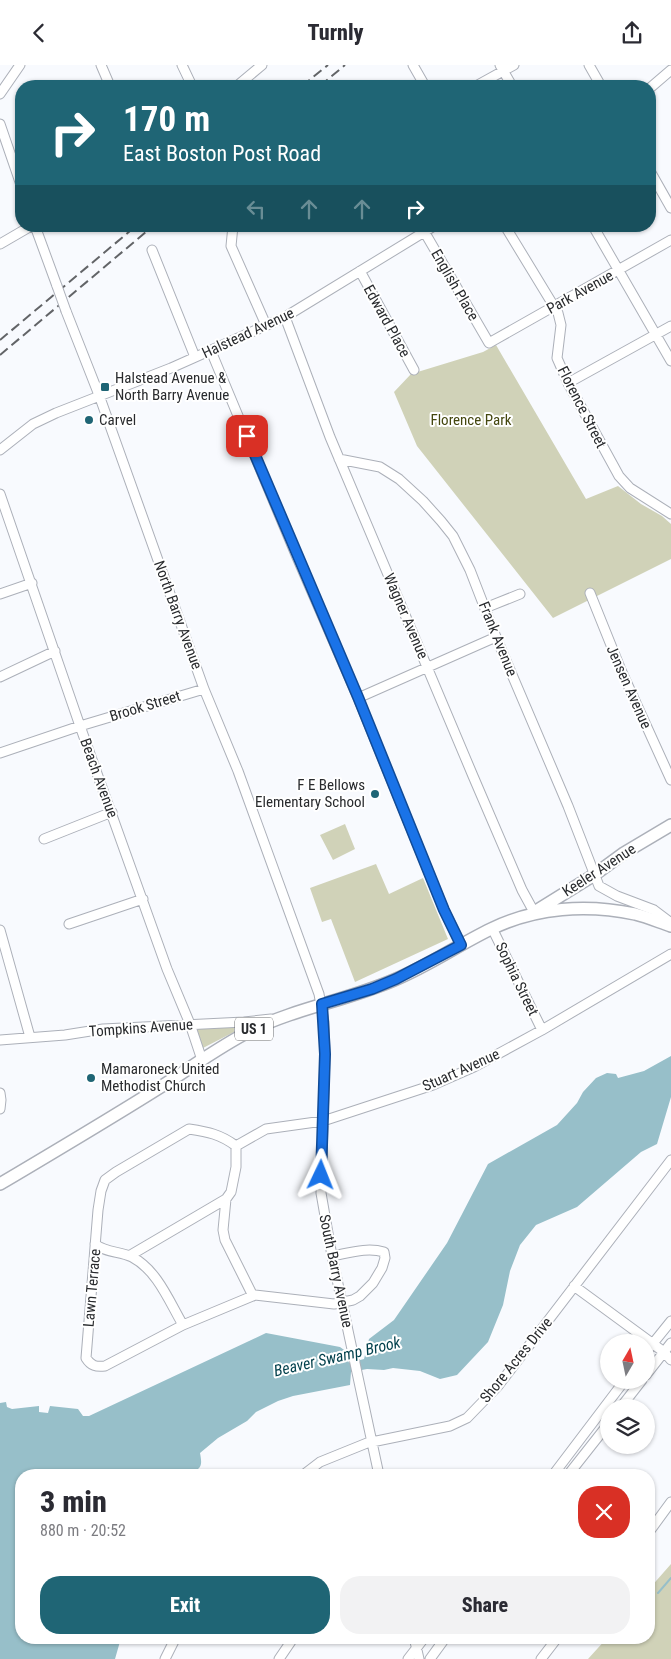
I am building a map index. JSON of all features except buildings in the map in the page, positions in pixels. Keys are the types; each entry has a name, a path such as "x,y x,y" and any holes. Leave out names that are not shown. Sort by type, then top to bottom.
{"main road":[{"name":"Keeler Avenue","path":"531,914 594,875 624,853 671,825"},
{"name":"US 1","path":"0,1184 143,1098 228,1043 281,1017 372,989 396,979 492,928 531,914 557,909 581,908 637,915 671,924"}],"street":[{"path":"0,94 20,65"},
{"path":"101,65 107,80"},
{"path":"182,65 189,80"},
{"path":"244,80 262,65"},
{"path":"413,65 422,80"},
{"path":"484,80 501,68 514,65"},
{"path":"588,65 597,80"},
{"path":"501,68 508,80"},
{"path":"656,83 671,70"},
{"path":"0,124 15,168"},
{"path":"656,182 671,208"},
{"path":"0,244 21,232"},
{"name":"North Barry Avenue","path":"37,232 99,395 204,689 238,771 322,1004"},
{"path":"232,232 230,241 232,252 266,325"},
{"name":"Halstead Avenue","path":"0,450 33,424 99,395 171,368 285,317 418,232"},
{"name":"English Place","path":"425,232 489,343"},
{"name":"Florence Street","path":"509,232 554,305 561,325 557,357 568,383 619,476 630,488 671,515"},
{"path":"597,232 671,361"},
{"name":"Park Avenue","path":"489,343 671,240"},
{"path":"152,250 195,357"},
{"name":"Edward Place","path":"360,271 414,370"},
{"name":"Wagner Avenue","path":"285,317 339,459 531,914"},
{"path":"568,383 671,326"},
{"path":"211,351 292,547 358,697 444,910 461,945"},
{"name":"Frank Avenue","path":"339,459 380,467 399,479 442,521 453,536 470,570 496,637 568,806 594,875"},
{"name":"Beach Avenue","path":"0,494 80,726 202,1060"},
{"path":"0,594 32,583"},
{"name":"Jensen Avenue","path":"590,593 621,670 671,780"},
{"path":"485,608 520,594"},
{"path":"358,697 496,637"},
{"path":"0,677 55,651"},
{"name":"Brook Street","path":"0,753 80,726 204,689"},
{"path":"44,839 112,812"},
{"path":"594,875 598,885 606,891 654,910 671,924"},
{"path":"69,924 143,899"},
{"name":"Sophia Street","path":"492,928 542,1030"},
{"path":"0,930 30,1037"},
{"name":"Stuart Avenue","path":"236,1146 266,1129 323,1121 433,1085 466,1071 542,1030 671,955"},
{"name":"South Barry Avenue","path":"322,1004 325,1054 321,1193 332,1256 378,1469"},
{"name":"Tompkins Avenue","path":"0,1040 65,1035 102,1029 244,1022 281,1017"},
{"path":"0,1093 0,1109"},
{"name":"Lawn Terrace","path":"236,1146 226,1138 213,1133 189,1129 105,1180 101,1191 95,1244 86,1358 89,1363 99,1367 105,1366 183,1325 253,1296"},
{"path":"129,1255 226,1199 232,1192 236,1167 236,1146"},
{"name":"Shore Acres Drive","path":"311,1469 320,1462 372,1442 450,1426 467,1418 498,1386 671,1160"},
{"path":"226,1199 223,1230 225,1240 253,1296 269,1296 334,1304 360,1297 382,1268 385,1258 384,1252 378,1250 364,1250 332,1256"},
{"path":"95,1244 102,1250 129,1255 144,1265 155,1277 183,1325"},
{"path":"574,1286 637,1334"},
{"path":"655,1341 671,1321"},
{"path":"655,1364 671,1343"},
{"path":"655,1347 671,1360"},
{"path":"558,1469 618,1389"},
{"path":"627,1399 635,1389"},
{"path":"573,1469 600,1435"},
{"path":"564,1460 569,1469"},
{"path":"655,1524 671,1502"},
{"path":"165,1659 172,1644"},
{"path":"279,1659 289,1644"},
{"path":"415,1644 419,1659"},
{"path":"408,1659 419,1644"},
{"path":"430,1659 441,1644"},
{"path":"541,1659 553,1644"}],"green space":[{"name":"Florence Park","path":"496,345 586,499 618,486 671,524 671,559 553,618 417,446 394,392 411,374 483,352"},
{"path":"345,824 355,849 333,860 320,835"},
{"path":"376,864 389,894 423,878 448,939 355,982 331,919 322,922 310,888"},
{"path":"234,1026 234,1032 203,1048 197,1029"},
{"path":"671,1564 671,1659 588,1659 602,1644 655,1644 655,1582"}],"water":[{"name":"Beaver Swamp Brook","path":"671,1056 671,1097 657,1144 641,1152 577,1207 536,1225 520,1245 510,1271 503,1305 488,1342 457,1375 440,1379 420,1371 393,1368 351,1372 350,1385 293,1396 256,1412 247,1421 218,1438 200,1453 201,1465 198,1469 15,1469 15,1644 119,1644 115,1659 0,1659 0,1403 6,1402 7,1407 12,1409 39,1406 39,1412 48,1413 50,1406 78,1409 83,1416 89,1416 266,1333 340,1347 347,1352 349,1363 364,1359 369,1339 394,1320 447,1243 488,1164 557,1125 596,1078 607,1073 616,1074 618,1078 644,1071"}],"waterway":[{"path":"658,1593 671,1578"}],"railway":[{"path":"309,80 328,65"},
{"path":"327,80 345,65"},
{"path":"0,340 129,232"},
{"path":"0,355 146,232"}],"place":[{"name":"Halstead Avenue & North Barry Avenue","path":"105,387"},
{"name":"Carvel","path":"89,420"},
{"name":"F E Bellows Elementary School","path":"375,794"},
{"name":"Mamaroneck United Methodist Church","path":"91,1078"}],"route":[{"path":"247,436 358,697 444,910 461,945 396,979 352,996 322,1004 325,1054 321,1175"}]}
